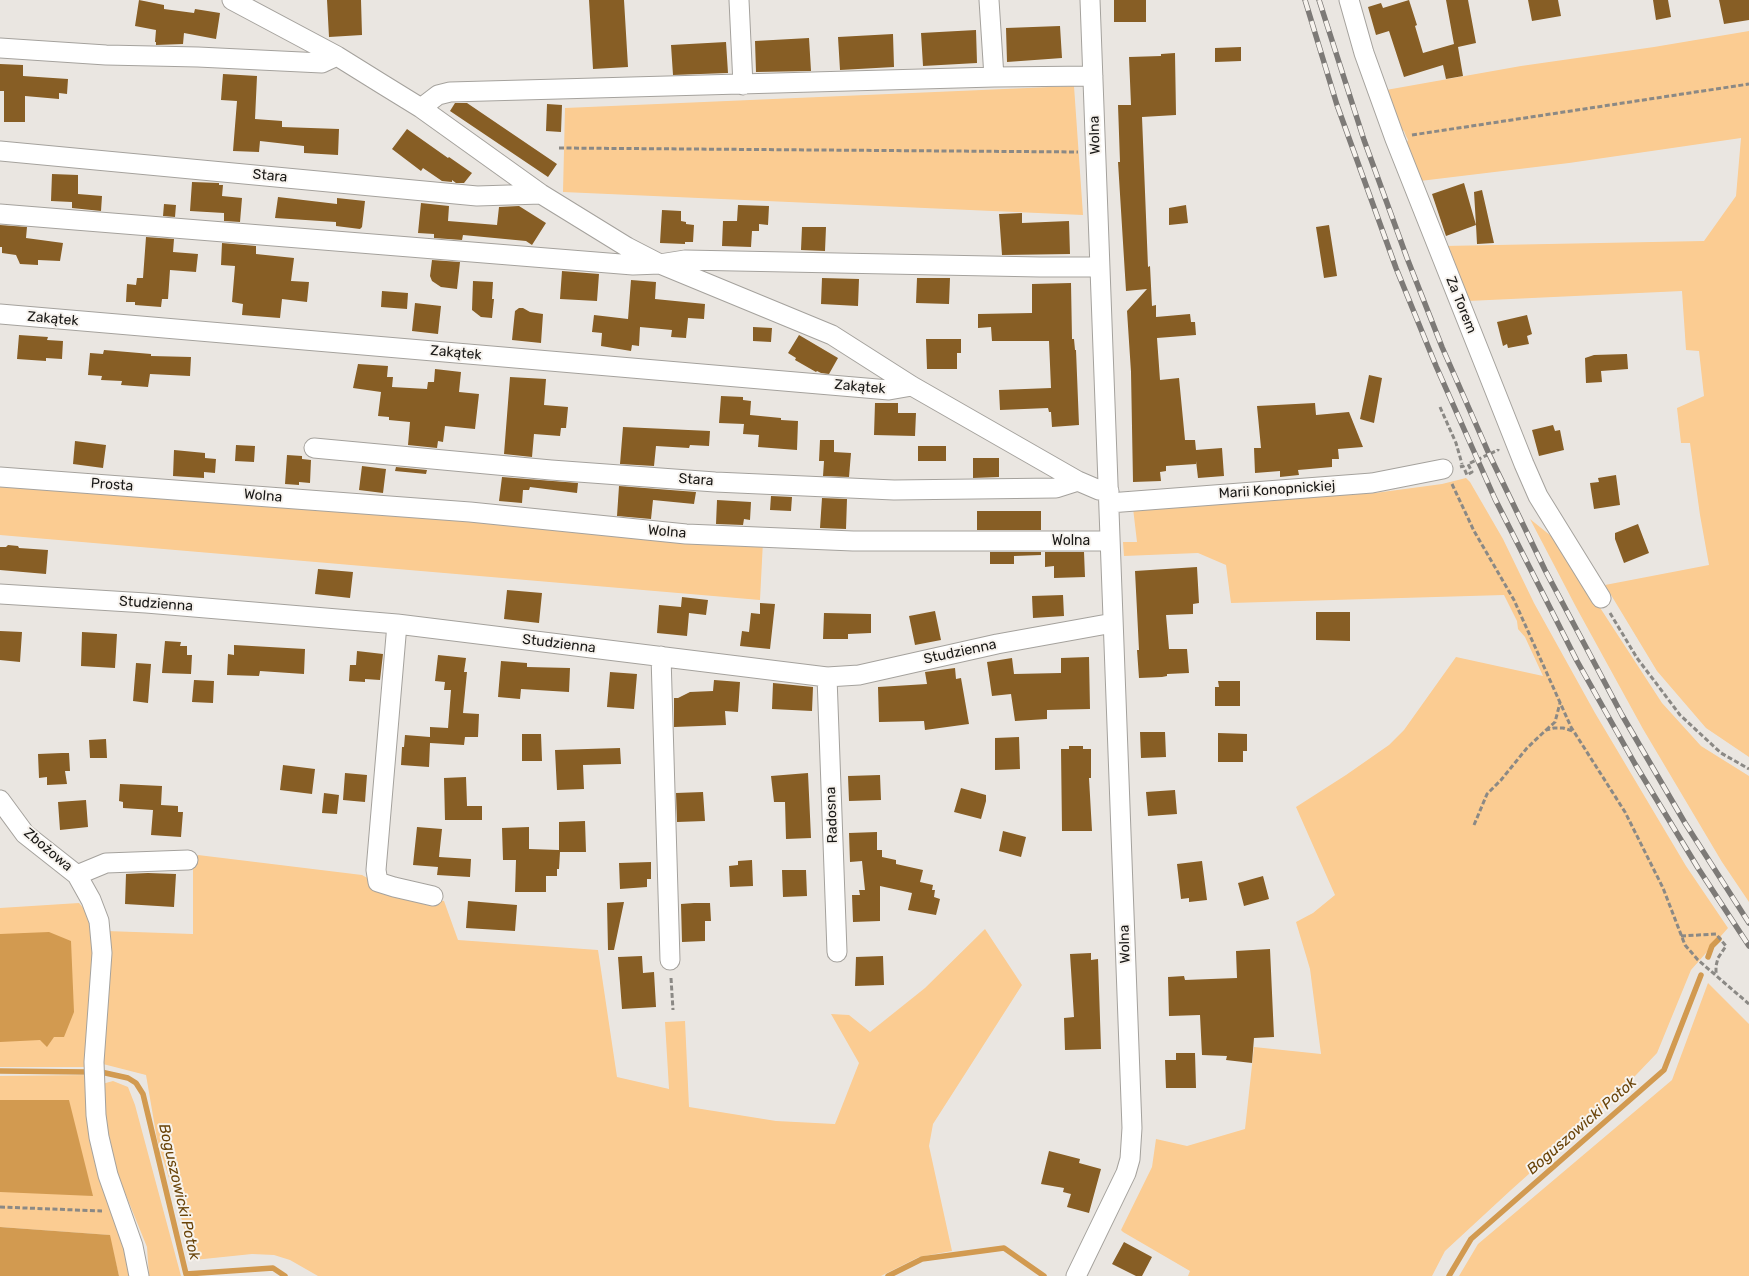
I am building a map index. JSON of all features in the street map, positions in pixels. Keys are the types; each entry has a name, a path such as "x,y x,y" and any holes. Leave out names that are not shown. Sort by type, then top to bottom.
{"street":[{"path":"232,0 337,56 421,108 541,194 627,247 660,264 832,335 912,386 1109,497"},
{"path":"739,0 743,85"},
{"path":"989,0 994,77"},
{"name":"Wolna","path":"1076,1276 1121,1187 1130,1159 1132,1145 1090,0"},
{"name":"Za Torem","path":"1353,1 1364,53 1395,139 1538,496 1601,598"},
{"path":"0,48 106,55 198,57 322,64 337,56"},
{"path":"421,108 438,95 450,92 1093,76"},
{"name":"Stara","path":"0,151 477,196 541,194"},
{"path":"0,214 623,264 660,264 684,260 1040,267 1100,266"},
{"name":"Zakątek","path":"0,314 889,390 912,386"},
{"name":"Stara","path":"314,448 550,470 716,482 894,490 1056,488 1078,481"},
{"name":"Marii Konopnickiej","path":"1109,497 1372,483 1443,469"},
{"name":"Prosta","path":"0,477 224,493"},
{"name":"Wolna","path":"224,493 470,512 686,534 853,541 1110,541"},
{"name":"Studzienna","path":"0,594 146,603 397,624 827,677 859,675 997,644 1113,623"},
{"path":"397,624 376,870 378,882 394,888 433,896"},
{"path":"660,656 670,960"},
{"name":"Radosna","path":"827,677 837,952"},
{"name":"Zbożowa","path":"2,805 25,834 77,875 91,900 99,921 102,953 94,1062 96,1115 108,1175 133,1246 139,1276"},
{"path":"77,875 106,863 188,860"}],"path":[{"path":"1395,139 1749,84"},
{"path":"559,148 1078,152"},
{"path":"1440,407 1467,474 1472,472 1468,464 1498,450 1494,442"},
{"path":"1463,466 1457,465 1443,469 1451,481 1474,531 1514,600 1574,732 1625,812 1664,888 1685,945 1702,963 1749,1004"},
{"path":"1601,598 1637,658 1680,715 1721,753 1749,769"},
{"path":"1474,826 1487,794 1527,748 1555,722 1560,702"},
{"path":"1546,730 1563,728 1574,732"},
{"path":"1681,936 1712,933 1722,940 1726,946 1718,958 1716,975"},
{"path":"670,960 673,1010"},
{"path":"0,1207 103,1211 122,1214"}],"shaded area":[{"path":"1749,31 1749,757 1706,728 1657,671 1605,585 1709,565 1690,443 1681,443 1677,408 1704,396 1699,351 1686,350 1682,291 1468,301 1444,246 1704,241 1736,196 1741,138 1569,163 1420,181 1406,144 1408,140 1404,131 1400,129 1386,90 1521,66"},
{"path":"1074,86 1083,215 563,192 565,108"},
{"path":"1466,478 1503,539 1534,603 1595,713 1686,866 1728,928 1691,970 1657,1053 1615,1097 1445,1251 1432,1276 1188,1276 1190,1271 1121,1230 1152,1167 1156,1139 1187,1146 1245,1129 1254,1047 1321,1054 1310,969 1296,922 1313,913 1335,895 1296,807 1389,745 1404,730 1456,657 1543,676 1525,637 1518,629 1517,621 1504,595 1231,603 1226,565 1198,553 1124,556 1123,542 1137,542 1133,508 1375,493 1442,484"},
{"path":"0,484 763,541 760,600 0,535"},
{"path":"1530,519 1556,540 1662,703 1701,746 1749,776 1749,902 1722,862 1643,729"},
{"path":"198,855 362,875 393,892 444,901 458,940 598,950 617,1077 669,1089 665,1022 685,1021 689,1107 776,1121 835,1124 859,1063 831,1014 849,1015 870,1032 925,988 985,929 1022,985 933,1124 929,1146 952,1251 919,1257 881,1276 318,1276 290,1260 274,1255 252,1254 194,1260 157,1139 146,1075 103,1064 109,992 106,931 193,934 193,867"},
{"path":"79,903 94,920 89,1067 0,1067 0,908"},
{"path":"49,932 71,941 74,1012 64,1037 54,1037 47,1047 40,1040 0,1042 0,934"},
{"path":"1708,983 1749,1024 1749,1276 1459,1276 1478,1244 1672,1080"},
{"path":"90,1075 134,1276 119,1276 109,1235 0,1227 0,1076"},
{"path":"113,1081 128,1087 135,1105 181,1276 149,1276 147,1247 117,1173 108,1130 102,1084"},
{"path":"0,1100 69,1100 93,1196 0,1192"},
{"path":"0,1227 110,1235 119,1276 0,1276"}],"building":[{"path":"139,0 164,5 164,9 194,13 195,9 220,13 216,39 184,33 183,44 156,45 156,30 135,26"},
{"path":"327,0 361,0 362,35 329,37"},
{"path":"589,0 624,0 628,67 593,69"},
{"path":"1114,0 1146,0 1146,22 1114,22"},
{"path":"1409,0 1423,53 1454,44 1446,0 1468,0 1476,43 1458,47 1463,76 1446,79 1443,65 1404,77 1389,31 1376,35 1368,7 1381,3 1383,8"},
{"path":"1528,0 1558,0 1561,16 1532,21"},
{"path":"1653,0 1668,0 1671,17 1656,20"},
{"path":"1719,0 1749,0 1749,20 1724,24"},
{"path":"1060,26 1062,58 1007,62 1006,28"},
{"path":"976,30 977,63 923,66 921,33"},
{"path":"893,34 894,67 840,70 838,37"},
{"path":"809,38 811,71 756,72 755,41"},
{"path":"726,42 728,73 673,75 671,45"},
{"path":"1241,47 1241,61 1215,62 1215,48"},
{"path":"1175,53 1176,115 1142,117 1148,267 1150,266 1152,306 1156,305 1156,317 1190,314 1191,322 1195,322 1196,335 1157,338 1160,380 1179,378 1185,440 1195,440 1196,450 1222,448 1224,476 1198,478 1196,461 1196,464 1166,466 1166,471 1160,472 1161,481 1133,482 1131,372 1127,311 1147,289 1126,291 1118,162 1120,162 1118,105 1131,105 1129,57 1161,56 1161,54"},
{"path":"0,64 23,65 23,76 68,79 67,94 59,93 59,99 25,96 25,122 4,122 4,91 0,91"},
{"path":"223,74 257,76 255,119 282,121 282,127 339,129 338,155 304,153 304,146 260,141 259,152 233,151 237,101 221,100"},
{"path":"455,103 467,103 557,164 548,177 450,111"},
{"path":"547,104 562,105 561,132 546,131"},
{"path":"407,129 472,173 464,183 456,183 452,180 452,182 442,181 423,168 421,171 392,149"},
{"path":"52,174 78,175 78,194 102,196 101,211 72,208 72,202 51,201"},
{"path":"192,182 219,183 219,185 223,185 222,196 242,198 240,222 224,221 224,213 190,211"},
{"path":"1464,183 1476,225 1446,236 1432,194"},
{"path":"1482,190 1494,243 1477,244 1474,192"},
{"path":"278,197 337,204 337,198 365,201 362,227 360,229 336,226 336,222 275,218"},
{"path":"421,203 449,206 448,221 497,225 499,207 519,206 546,223 532,245 526,241 463,235 462,240 434,238 434,234 418,233"},
{"path":"164,204 176,205 175,217 163,216"},
{"path":"738,205 769,206 768,225 759,224 759,231 752,231 751,247 722,246 723,221 737,221"},
{"path":"1186,205 1188,223 1169,225 1169,208"},
{"path":"662,210 681,211 681,221 694,225 693,242 685,242 685,244 660,243"},
{"path":"1022,213 1022,223 1069,221 1070,254 1002,255 999,214"},
{"path":"0,225 27,227 26,238 63,243 60,261 38,260 38,265 20,264 16,255 2,253 2,247 0,247"},
{"path":"1329,225 1337,276 1324,278 1316,227"},
{"path":"802,227 826,227 825,251 801,250"},
{"path":"146,237 174,239 173,252 198,254 196,272 170,270 168,299 162,299 161,307 135,305 135,302 126,302 127,284 136,285 137,278 143,278"},
{"path":"222,243 256,246 256,254 294,258 291,281 309,282 307,302 282,299 280,318 242,315 243,304 232,302 235,266 221,265"},
{"path":"432,260 460,262 457,289 441,287 432,281 430,276"},
{"path":"562,271 599,274 597,301 560,299"},
{"path":"822,278 859,279 858,306 821,304"},
{"path":"917,278 950,278 949,304 916,303"},
{"path":"631,280 656,282 655,299 705,304 704,319 688,318 686,338 671,337 672,330 640,327 639,346 632,345 631,351 601,346 602,333 592,332 594,315 628,319"},
{"path":"473,281 493,282 492,318 481,317 472,310"},
{"path":"1071,283 1072,339 1074,339 1076,350 1079,425 1052,427 1051,412 1049,412 1048,408 1000,410 999,390 1051,388 1049,341 992,341 991,327 978,328 978,314 1032,313 1032,284"},
{"path":"382,291 408,293 407,309 381,307"},
{"path":"415,303 441,306 438,334 412,331"},
{"path":"519,308 543,314 541,343 512,340 515,311"},
{"path":"1527,315 1532,334 1527,336 1529,344 1508,348 1507,344 1503,346 1497,322"},
{"path":"753,327 772,328 771,342 753,341"},
{"path":"19,335 48,337 47,340 63,341 62,359 46,358 46,361 17,359"},
{"path":"799,335 838,358 829,374 816,372 795,360 796,358 788,353"},
{"path":"926,339 961,339 961,353 957,353 957,369 927,369"},
{"path":"104,350 151,354 151,356 191,357 190,376 150,374 148,387 121,385 122,381 101,380 102,376 88,375 90,353 103,354"},
{"path":"1627,354 1628,369 1601,371 1602,382 1586,383 1585,358 1594,355"},
{"path":"358,364 388,366 387,377 393,377 392,387 427,389 428,382 434,382 435,369 461,372 459,392 479,394 475,429 445,426 443,442 438,441 437,448 408,445 410,422 389,420 389,417 378,416 381,392 353,388"},
{"path":"1369,375 1382,378 1374,423 1360,419"},
{"path":"510,377 546,379 544,405 568,407 566,428 561,428 560,436 534,434 532,457 504,454"},
{"path":"721,396 743,397 743,400 751,401 750,415 798,421 797,450 758,447 759,435 743,434 744,424 719,423"},
{"path":"875,403 898,403 898,413 916,413 915,436 874,435"},
{"path":"1315,403 1316,415 1349,412 1363,447 1338,449 1339,459 1332,459 1332,467 1298,470 1299,475 1280,477 1280,471 1255,473 1254,448 1261,448 1257,406"},
{"path":"1553,425 1555,431 1560,430 1564,450 1539,456 1532,430"},
{"path":"623,427 710,431 709,446 690,445 689,448 656,446 654,466 620,464"},
{"path":"820,440 834,440 834,452 851,453 849,477 823,476 824,461 819,461"},
{"path":"75,441 106,445 103,468 73,464"},
{"path":"236,445 255,446 254,462 235,461"},
{"path":"918,446 946,446 946,461 918,461"},
{"path":"174,450 205,453 205,458 216,459 215,473 204,472 204,478 173,476"},
{"path":"287,455 302,456 302,459 311,460 310,483 299,482 299,485 285,484"},
{"path":"973,458 999,458 999,477 973,478"},
{"path":"362,466 386,469 383,493 359,490"},
{"path":"396,467 427,470 426,474 395,471"},
{"path":"1616,475 1620,505 1594,509 1590,483 1599,482 1598,478"},
{"path":"502,477 578,483 577,493 530,487 529,490 523,490 522,503 499,501"},
{"path":"619,486 696,492 694,504 653,500 651,519 617,516"},
{"path":"771,496 792,497 791,511 770,510"},
{"path":"822,498 847,499 846,529 820,528"},
{"path":"717,500 751,502 750,520 744,519 743,525 716,524"},
{"path":"977,511 1041,511 1041,530 977,530"},
{"path":"1638,524 1649,553 1624,563 1615,539 1615,533"},
{"path":"8,545 18,546 19,548 48,550 46,574 0,570 0,547"},
{"path":"990,552 1041,552 1041,555 1014,556 1014,564 990,564"},
{"path":"1045,552 1084,552 1085,577 1054,578 1054,566 1045,567"},
{"path":"1197,567 1199,603 1193,604 1193,614 1166,615 1169,649 1187,649 1189,673 1139,678 1135,571"},
{"path":"318,569 353,572 350,598 315,594"},
{"path":"507,590 542,593 539,623 504,619"},
{"path":"1063,595 1064,616 1033,618 1032,596"},
{"path":"682,597 708,600 706,615 689,613 687,636 657,633 659,605 681,607"},
{"path":"760,603 775,604 770,649 740,646 742,631 749,632 751,613 760,614"},
{"path":"935,611 941,640 915,645 909,616"},
{"path":"1316,612 1350,612 1350,641 1316,640"},
{"path":"824,613 871,614 871,633 848,634 848,639 823,639"},
{"path":"0,631 22,632 20,662 0,660"},
{"path":"82,632 117,634 115,668 81,666"},
{"path":"165,641 181,642 180,646 187,646 187,655 192,655 191,674 162,673"},
{"path":"234,645 305,649 304,674 260,671 259,676 227,675 228,654 234,655"},
{"path":"357,651 383,654 380,680 365,679 365,682 349,681 350,665 356,665"},
{"path":"438,655 466,658 464,672 467,672 463,713 479,714 478,737 465,737 464,745 430,743 429,767 401,765 405,735 430,737 430,727 448,728 451,690 444,690 445,682 435,681"},
{"path":"1089,657 1090,709 1047,710 1047,719 1015,721 1011,694 992,696 987,662 1012,658 1014,674 1061,673 1061,658"},
{"path":"501,661 527,663 527,667 570,668 569,692 521,689 520,699 498,697"},
{"path":"136,663 151,664 148,703 133,701"},
{"path":"955,668 956,679 961,678 969,724 925,730 924,721 879,722 878,687 927,684 925,672"},
{"path":"610,672 637,674 634,709 607,707"},
{"path":"194,680 214,681 213,703 192,702"},
{"path":"714,680 740,682 738,712 725,711 726,725 674,727 674,698 690,692 713,691"},
{"path":"1218,681 1240,681 1240,706 1215,706 1215,687 1219,687"},
{"path":"773,683 813,687 812,711 772,709"},
{"path":"1140,732 1165,732 1166,757 1141,758"},
{"path":"1218,733 1247,734 1247,751 1243,751 1243,762 1218,762"},
{"path":"522,734 541,734 542,761 522,761"},
{"path":"1019,737 1020,769 995,770 995,738"},
{"path":"106,739 107,758 90,758 89,740"},
{"path":"1069,746 1083,746 1083,749 1091,749 1091,778 1089,778 1092,831 1062,831 1061,749 1069,749"},
{"path":"620,748 621,764 583,765 584,789 557,790 555,750"},
{"path":"69,753 70,771 65,771 67,784 47,785 47,777 39,778 38,754"},
{"path":"283,765 315,769 312,794 280,790"},
{"path":"345,773 367,775 365,802 343,800"},
{"path":"808,773 811,838 786,839 785,802 774,802 771,776"},
{"path":"880,775 881,800 849,801 848,776"},
{"path":"466,777 467,806 482,806 482,820 445,820 444,778"},
{"path":"120,784 162,786 161,805 178,806 178,812 183,812 181,837 151,835 153,810 123,808 123,802 119,801"},
{"path":"961,788 986,795 981,819 954,812"},
{"path":"1175,790 1177,814 1148,816 1146,792"},
{"path":"703,792 705,821 677,822 676,793"},
{"path":"324,793 339,795 337,814 322,813"},
{"path":"86,800 88,827 60,830 58,802"},
{"path":"585,821 586,852 560,852 557,876 546,876 546,892 515,892 516,860 503,860 502,828 529,827 529,849 559,850 559,822"},
{"path":"417,827 442,829 439,857 471,859 470,877 437,875 438,867 413,865"},
{"path":"1003,831 1026,837 1021,857 999,851"},
{"path":"877,832 877,850 882,850 882,857 896,860 896,864 923,870 920,882 933,885 932,890 935,890 934,897 940,899 936,915 908,910 912,893 880,886 880,921 853,922 852,895 860,895 859,890 865,890 862,861 850,862 849,833"},
{"path":"752,860 753,886 730,887 729,866 738,865 738,861"},
{"path":"1202,861 1207,900 1189,902 1189,898 1181,899 1177,864"},
{"path":"651,862 651,879 647,879 647,887 620,889 619,863"},
{"path":"782,870 806,870 807,896 783,897"},
{"path":"126,874 176,874 174,907 125,904"},
{"path":"1263,876 1269,899 1244,906 1238,883"},
{"path":"468,901 517,905 515,931 466,928"},
{"path":"624,902 614,950 608,950 607,903"},
{"path":"710,903 711,921 705,921 705,941 682,942 681,904"},
{"path":"1270,949 1274,1037 1254,1038 1252,1063 1226,1060 1227,1056 1202,1055 1200,1015 1169,1016 1168,977 1184,976 1185,980 1237,978 1236,951"},
{"path":"1091,953 1091,960 1098,959 1101,1049 1065,1050 1064,1018 1074,1017 1070,954"},
{"path":"642,956 643,973 654,972 656,1007 622,1009 618,957"},
{"path":"883,956 884,985 855,986 856,957"},
{"path":"1176,1053 1195,1053 1196,1088 1166,1088 1165,1060 1176,1060"},
{"path":"1049,1151 1080,1159 1079,1163 1101,1169 1089,1213 1067,1207 1071,1194 1063,1192 1064,1188 1041,1184"},
{"path":"1124,1242 1152,1257 1142,1276 1136,1276 1112,1264"}],"waterway":[{"path":"1708,957 1712,946 1719,939"},
{"name":"Boguszowicki Potok","path":"1449,1276 1471,1239 1664,1070 1701,975"},
{"name":"Boguszowicki Potok","path":"0,1071 87,1072"},
{"name":"Boguszowicki Potok","path":"101,1072 128,1078 136,1083 143,1094 186,1274 273,1268 285,1276"},
{"name":"Boguszowicki Potok","path":"888,1276 922,1259 1004,1248 1044,1276"}],"railway":[{"path":"1305,0 1337,105 1396,268 1436,366 1495,499 1577,661 1635,764 1698,868 1749,946"},
{"path":"1319,0 1364,140 1407,258 1442,347 1489,454 1545,570 1622,715 1685,823 1749,923"}]}
